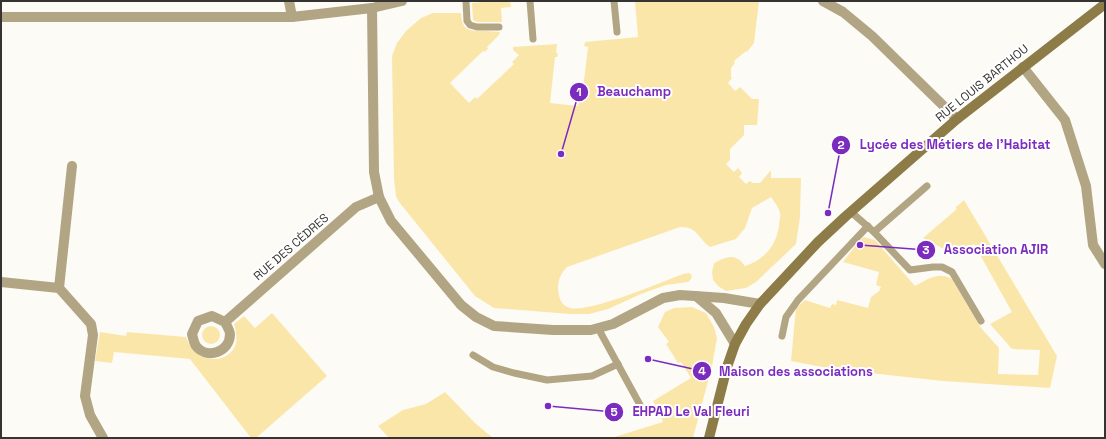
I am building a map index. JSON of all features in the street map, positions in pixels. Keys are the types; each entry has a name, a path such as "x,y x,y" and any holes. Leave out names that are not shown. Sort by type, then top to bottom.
{"street":[{"path":"289,1 292,17"},
{"path":"1,17 292,17 372,8 402,1"},
{"path":"823,1 843,12 872,36 957,119"},
{"name":"RUE LOUIS BARTHOU","path":"709,438 727,367 735,344 746,324 760,304 818,242 957,119 1105,4"},
{"path":"372,8 374,172 379,197 391,221 461,305 476,317 494,326 553,330 591,330 613,324 663,298 680,295 724,298 760,304"},
{"path":"1023,67 1065,120 1086,186 1093,245 1105,264"},
{"path":"59,288 72,166"},
{"name":"RUE DES CÈDRES","path":"225,322 356,207 379,197"},
{"path":"1,282 59,288 90,324 93,335 85,396 90,415 103,438"},
{"path":"696,296 716,313 735,344"}],"lane":[{"path":"466,1 467,21 470,26 499,27"},
{"path":"530,1 533,39"},
{"path":"614,1 617,32"},
{"path":"874,232 927,186"},
{"path":"851,212 868,226 910,270 942,267 952,272 981,321"},
{"path":"782,336 786,317 798,300 868,226"},
{"path":"598,328 645,414"},
{"path":"473,356 492,367 547,380 592,376 618,364"}],"shaded area":[{"path":"510,1 511,7 501,8 502,22 477,22 473,20 472,3"},
{"path":"635,1 759,1 754,43 747,52 746,51 734,61 735,63 731,68 732,78 728,83 735,91 740,87 752,99 759,99 757,125 744,125 744,135 730,149 730,160 726,164 734,172 738,168 742,173 739,177 746,184 750,181 753,183 760,183 771,170 771,178 801,178 800,217 796,244 756,282 746,288 726,291 718,286 713,280 712,272 714,263 732,257 741,261 745,266 758,260 772,246 779,226 780,215 778,207 771,197 752,208 745,228 736,239 710,247 691,229 680,227 567,267 559,280 558,291 560,299 564,305 570,308 579,308 609,302 689,273 692,275 688,282 666,285 641,294 608,309 589,314 494,308 475,296 399,202 396,196 394,179 392,56 397,43 406,31 421,18 433,13 461,13 462,22 468,29 476,31 500,32 499,35 487,47 488,49 484,52 483,51 450,83 469,103 475,97 477,99 514,64 512,62 519,55 513,50 513,47 557,44 556,53 558,53 557,57 555,57 550,103 578,106 579,97 582,97 588,47 584,46 585,42 638,37"},
{"path":"964,200 1057,356 1050,388 943,381 833,369 791,361 796,308 805,300 830,308 832,304 836,305 837,300 868,308 871,297 879,291 881,287 876,285 879,272 843,262 859,241 864,237 875,240 915,286 938,276 952,279 981,328 999,348 998,374 1038,375 1040,350 1012,349 990,324 1012,312 974,244 957,256 923,238 957,209 955,208"},
{"path":"692,307 706,313 714,327 717,338 712,366 693,438 611,438 663,422 653,401 691,378 681,362 678,363 666,344 669,342 658,327 665,312 674,308"},
{"path":"272,313 327,376 256,438 251,438 190,359 114,352 112,363 95,361 100,332 126,336 127,332 186,337 192,348 201,356 212,359 222,358 231,352 236,343 234,324 244,316 255,328"},
{"path":"211,326 217,329 220,335 217,341 211,344 205,341 202,335 205,329"},
{"path":"445,392 475,423 493,438 389,438 378,426 403,410 426,404"}],"place":[{"name":"Beauchamp","path":"561,154"},
{"name":"Lycée des Métiers de l'Habitat","path":"828,213"},
{"name":"Association AJIR","path":"860,245"},
{"name":"Maison des associations","path":"648,359"},
{"name":"EHPAD Le Val Fleuri","path":"548,406"}]}
